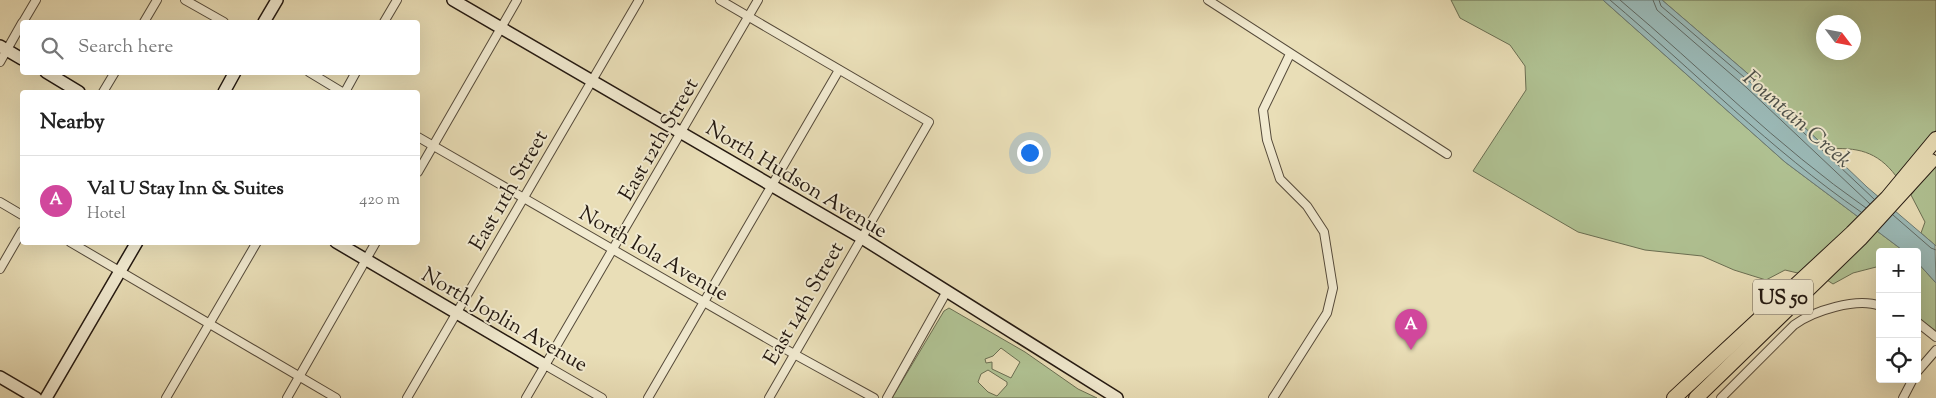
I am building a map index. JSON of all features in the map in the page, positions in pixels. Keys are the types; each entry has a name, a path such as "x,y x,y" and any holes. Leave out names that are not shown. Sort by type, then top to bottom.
{"highway":[{"name":"US 50","path":"1696,398 1856,236 1887,198 1935,146"},
{"name":"US 50","path":"1674,398 1856,236"}],"main road":[{"path":"265,20 277,0"},
{"name":"North Hudson Avenue","path":"453,0 862,238 1117,398"},
{"path":"4,48 20,58"},
{"path":"51,75 76,90"},
{"path":"225,90 233,75"},
{"path":"46,398 134,245"},
{"name":"North Joplin Avenue","path":"341,245 544,365"},
{"path":"0,377 36,398"}],"street":[{"path":"25,20 36,0"},
{"path":"145,20 157,0"},
{"path":"185,0 220,20"},
{"path":"385,20 397,0"},
{"path":"420,169 517,0"},
{"name":"East 11th Street","path":"407,398 639,0"},
{"path":"648,398 839,70 720,0"},
{"name":"East 12th Street","path":"526,398 758,0"},
{"path":"1208,0 1447,154"},
{"path":"0,62 4,48 20,27"},
{"path":"1273,398 1327,313 1333,288 1324,232 1308,206 1280,179 1267,140 1263,110 1290,54"},
{"name":"East 14th Street","path":"768,398 929,122 839,70"},
{"path":"104,90 113,75"},
{"path":"313,75 340,90"},
{"path":"344,90 354,75"},
{"name":"North Iola Avenue","path":"420,138 794,354 874,398"},
{"path":"0,202 20,214"},
{"path":"0,269 20,234"},
{"path":"75,245 336,398"},
{"path":"166,398 255,245"},
{"path":"287,398 374,245"},
{"path":"887,398 947,291"},
{"path":"1721,398 1794,325 1807,315 1823,310 1858,304 1876,306"},
{"path":"1921,325 1936,337"},
{"path":"1921,367 1936,350"},
{"name":"North Joplin Avenue","path":"544,365 602,398"},
{"path":"1903,398 1911,383"}],"green space":[{"path":"1451,0 1603,0 1785,162 1900,248 1876,248 1876,267 1853,273 1833,284 1827,280 1785,270 1766,280 1734,270 1702,256 1645,250 1578,232 1473,171 1526,90 1525,66 1510,45 1460,18"},
{"path":"1662,0 1936,0 1936,130 1896,176 1881,161 1866,152 1848,149 1827,149 1754,79"},
{"path":"1936,163 1936,246 1921,233 1925,222 1911,195"},
{"path":"1921,266 1936,283 1936,331 1921,320"},
{"path":"949,308 1025,352 1078,389 1097,398 892,398 944,311","holes":["1001,348 1020,362 1011,378 992,369 992,362 986,363 985,359 993,356","988,370 1007,382 1007,385 997,396 988,392 978,382 981,374"]}],"water":[{"name":"Fountain Creek","path":"1603,0 1662,0 1754,79 1867,187 1935,245 1936,283 1921,266 1921,248 1900,248 1785,162"}],"place":[{"name":"Val U Stay Inn & Suites","path":"1411,350"}]}
